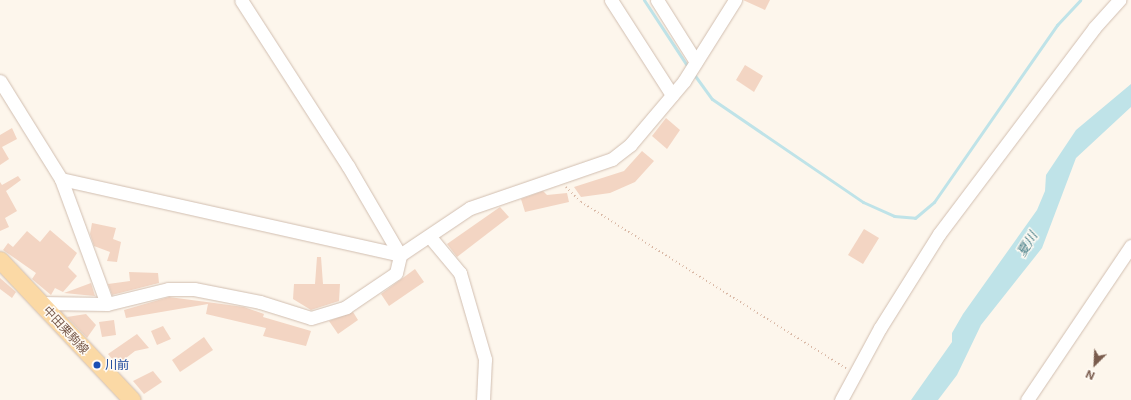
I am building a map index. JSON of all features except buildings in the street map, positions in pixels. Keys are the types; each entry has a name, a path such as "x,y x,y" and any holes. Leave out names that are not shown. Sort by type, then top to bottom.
{"main road":[{"name":"中田栗駒線","path":"0,260 132,400"}],"street":[{"path":"40,303 107,304 168,289 194,289 260,302 312,318 346,307 396,273 400,255 348,166 241,0"},
{"path":"611,0 672,95"},
{"path":"657,0 695,63"},
{"path":"61,179 400,255 430,237 470,208 612,159 648,127 687,76 735,0"},
{"path":"841,400 856,375 880,328 939,234 1094,28 1119,0"},
{"path":"0,81 61,179 107,304"},
{"path":"430,237 460,273 485,359 483,400"},
{"path":"1027,400 1131,246"}],"path":[{"path":"558,178 581,202 856,375"}],"water":[{"name":"夏川","path":"1131,84 1131,107 1076,158 1042,248 981,325 957,375 938,400 911,400 952,342 952,333 963,314 1037,210 1045,191 1046,175 1076,130"}],"waterway":[{"path":"644,0 688,67"},
{"path":"693,73 712,99 863,202 894,216 915,218 934,202 1057,25 1080,0"}],"place":[{"name":"川前","path":"97,365"}]}
